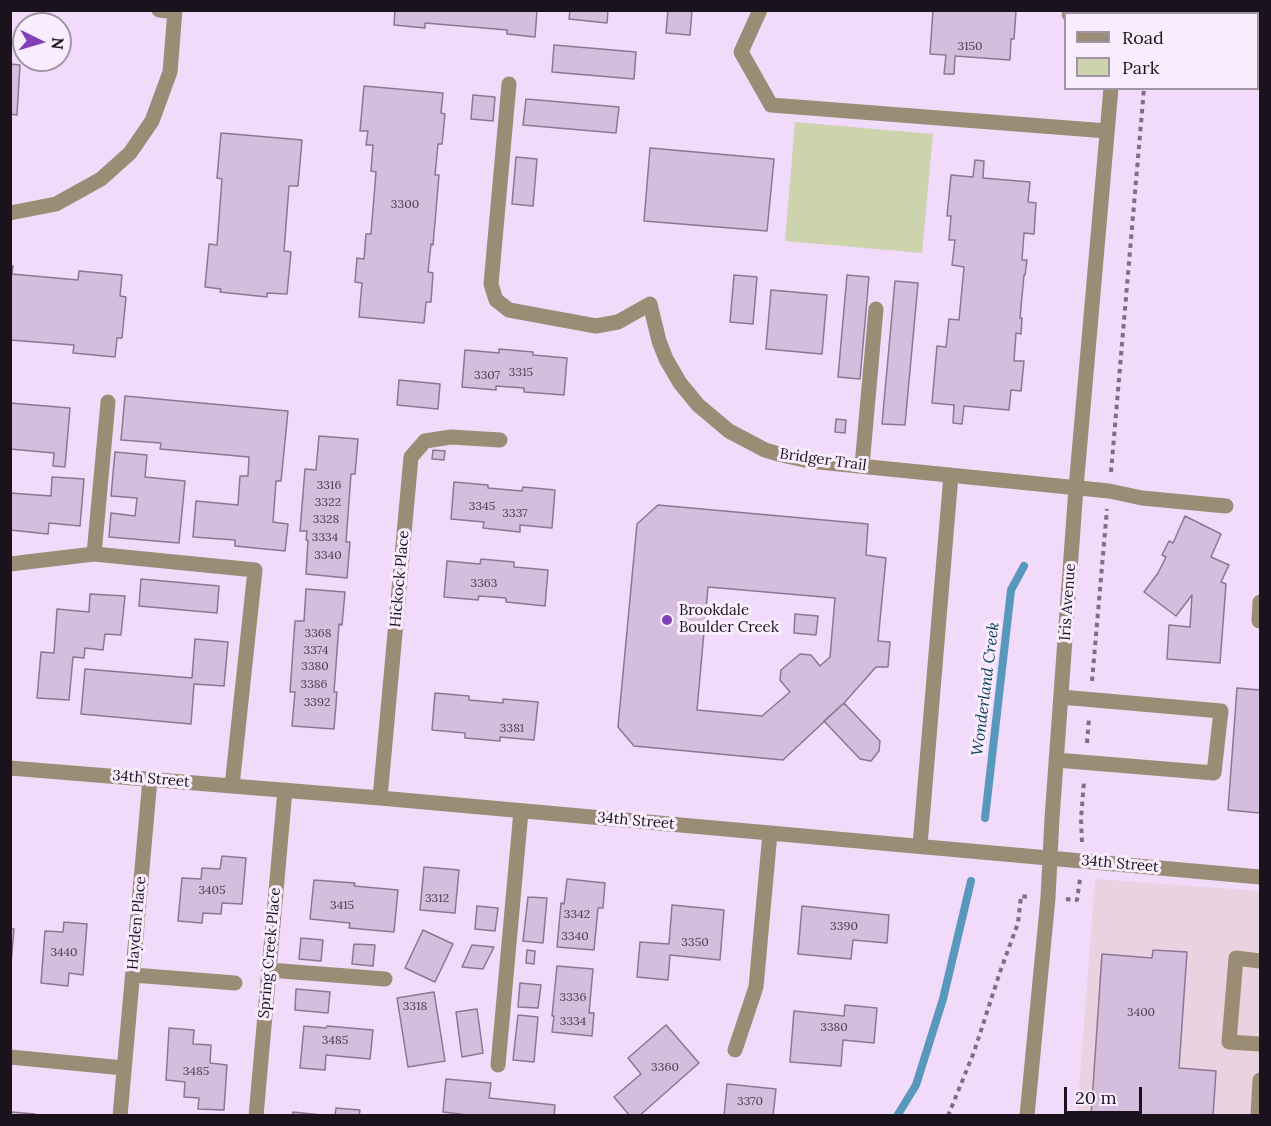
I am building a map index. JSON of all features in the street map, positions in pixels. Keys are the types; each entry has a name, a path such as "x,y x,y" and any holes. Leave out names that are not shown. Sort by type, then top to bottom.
{"street":[{"path":"760,10 741,52 771,105 1107,131"},
{"path":"10,213 56,204 101,179 130,153 152,121 170,72 170,11"},
{"name":"Bridger Trail","path":"509,84 491,284 496,300 509,310 596,326 618,322 650,304 666,359 680,383 698,405 729,431 765,450 782,455 809,461 1109,491 1142,498 1226,506"},
{"name":"Iris Avenue","path":"1027,1116 1048,897 1076,488 1111,90"},
{"path":"862,466 876,309"},
{"path":"94,554 108,402"},
{"name":"Hickock Place","path":"380,798 411,457 425,441 452,437 500,440"},
{"path":"920,845 951,475"},
{"path":"10,564 94,554 255,570 232,786"},
{"path":"1260,602 1260,621"},
{"path":"1056,760 1214,773 1221,711 1061,697"},
{"name":"34th Street","path":"10,768 920,845 1260,877"},
{"name":"Hayden Place","path":"120,1116 150,779"},
{"name":"Spring Creek Place","path":"256,1116 285,790"},
{"path":"498,1065 521,811"},
{"path":"735,1050 756,987 770,833"},
{"path":"1260,961 1236,958 1229,1042 1260,1044"},
{"path":"269,970 386,980"},
{"path":"132,975 235,983"},
{"path":"10,1058 124,1068"},
{"path":"1258,1116 1260,1089"}],"shaded area":[{"path":"1095,879 1260,891 1260,1115 1077,1116"}],"green space":[{"path":"795,122 933,134 922,253 785,241"}],"building":[{"path":"395,10 537,10 535,37 507,34 507,30 425,23 425,28 394,25"},
{"path":"570,10 608,10 607,23 569,19"},
{"path":"668,10 692,10 690,35 666,33"},
{"path":"933,10 1016,11 1010,60 955,56 954,74 944,74 946,55 930,54"},
{"path":"554,45 636,52 634,79 552,72"},
{"path":"10,64 12,64 12,72 20,72 17,115 10,114"},
{"path":"364,86 443,93 441,113 445,114 442,144 438,144 435,175 439,175 433,245 431,244 428,272 433,273 431,302 426,302 424,323 359,317 362,283 355,282 357,258 364,259 366,234 371,234 376,172 371,171 373,145 366,145 368,131 360,131"},
{"path":"473,95 495,97 493,121 471,119"},
{"path":"526,99 619,107 616,133 523,125"},
{"path":"221,133 302,140 298,186 289,186 284,251 291,252 287,294 267,293 267,297 220,292 221,289 205,287 209,244 217,245 222,179 217,178"},
{"path":"650,148 774,159 767,231 644,221"},
{"path":"516,157 537,159 533,206 512,204"},
{"path":"975,160 984,161 983,178 1030,182 1028,202 1036,203 1034,234 1024,233 1022,260 1027,260 1020,318 1022,318 1021,334 1016,333 1014,361 1024,361 1021,391 1011,390 1009,410 964,406 962,424 953,423 954,405 932,403 937,346 946,347 949,319 959,320 964,267 952,265 955,240 949,240 951,216 947,216 951,175 973,177"},
{"path":"10,266 13,266 12,274 78,280 79,271 122,275 120,296 126,297 122,338 117,338 115,357 73,353 74,345 10,340"},
{"path":"734,275 757,277 753,324 730,322"},
{"path":"847,275 869,277 860,379 838,377"},
{"path":"895,281 918,283 905,425 882,424"},
{"path":"771,290 827,295 822,354 766,349"},
{"path":"499,349 567,358 564,395 524,392 524,388 496,386 496,390 462,387 465,350 499,353"},
{"path":"399,380 440,384 438,409 397,405"},
{"path":"125,396 288,411 281,481 276,481 273,522 288,524 285,551 235,546 235,540 193,537 196,501 238,505 240,476 248,476 249,457 160,449 161,443 121,440"},
{"path":"10,403 70,408 65,467 53,466 54,453 10,449"},
{"path":"836,419 846,420 845,433 835,432"},
{"path":"319,436 358,439 355,474 351,474 346,542 350,542 347,578 306,574 307,531 300,531 305,469 316,470"},
{"path":"433,450 445,451 444,460 432,459"},
{"path":"115,452 147,455 145,477 185,481 179,543 109,537 111,513 135,516 137,498 111,496"},
{"path":"52,477 84,479 80,526 49,523 48,534 10,530 10,493 51,496"},
{"path":"454,482 522,491 523,487 555,490 552,528 520,525 520,532 483,528 484,522 451,519"},
{"name":"Brookdale Boulder Creek","path":"658,505 868,524 866,555 886,558 878,641 890,642 888,667 876,667 844,703 783,760 634,746 618,727 637,524","holes":["708,587 835,598 830,657 820,666 811,655 800,654 781,670 780,680 790,692 762,716 697,710"]},
{"path":"1185,516 1221,534 1211,557 1229,565 1221,582 1226,584 1220,663 1167,659 1169,625 1190,627 1192,595 1176,616 1144,592 1158,573 1166,557 1162,555 1169,541 1173,543"},
{"path":"481,559 514,562 514,567 548,570 545,606 506,602 506,598 479,596 478,600 444,597 447,561 480,564"},
{"path":"141,579 219,586 217,613 139,606"},
{"path":"306,589 345,592 342,625 339,624 334,729 292,726 295,692 290,692 295,621 304,621"},
{"path":"90,594 125,596 121,635 105,634 103,650 85,648 84,658 73,657 69,700 37,698 41,652 54,653 57,609 89,612"},
{"path":"795,614 818,616 816,635 794,633"},
{"path":"195,639 228,642 224,686 194,684 191,724 81,714 85,669 192,678"},
{"path":"1237,688 1260,690 1260,813 1228,810"},
{"path":"435,693 469,696 469,700 503,703 503,699 538,702 534,740 500,737 500,741 465,738 465,733 432,730"},
{"path":"844,703 880,741 879,751 871,761 860,759 824,721"},
{"path":"222,856 246,858 242,904 222,903 221,914 203,913 202,923 178,921 182,878 201,879 202,868 220,869"},
{"path":"424,867 459,870 455,913 420,910"},
{"path":"567,879 605,883 603,908 598,908 594,950 557,947 561,903 564,904"},
{"path":"314,880 355,883 354,886 398,890 394,932 349,928 350,923 310,919"},
{"path":"528,897 547,898 543,943 523,941"},
{"path":"672,905 724,910 720,960 670,955 668,980 637,977 640,942 669,944"},
{"path":"477,906 498,908 495,931 475,929"},
{"path":"802,906 889,915 887,943 853,940 851,959 798,954"},
{"path":"64,922 87,924 83,975 69,973 68,986 41,983 45,931 63,932"},
{"path":"10,929 14,929 10,976"},
{"path":"423,930 453,944 435,982 405,968"},
{"path":"301,938 323,940 321,961 299,959"},
{"path":"354,944 375,945 373,966 352,964"},
{"path":"472,945 494,947 483,969 462,967"},
{"path":"527,950 535,951 534,964 526,963"},
{"path":"1153,950 1187,952 1179,1068 1216,1071 1213,1116 1091,1116 1102,954 1152,958"},
{"path":"557,966 593,969 589,1013 594,1013 592,1036 552,1032"},
{"path":"520,983 541,985 538,1008 518,1007"},
{"path":"296,989 330,992 328,1013 295,1010"},
{"path":"434,992 445,1061 408,1067 397,998"},
{"path":"845,1005 877,1008 874,1043 843,1040 841,1066 790,1062 794,1011 844,1016"},
{"path":"477,1009 483,1053 462,1057 456,1012"},
{"path":"518,1015 538,1017 534,1062 513,1060"},
{"path":"666,1025 699,1063 639,1116 630,1116 614,1097 641,1074 628,1058"},
{"path":"304,1026 373,1030 370,1059 326,1055 325,1070 300,1068"},
{"path":"169,1028 194,1030 193,1044 211,1045 210,1063 227,1065 224,1110 198,1109 199,1098 184,1097 185,1082 166,1080"},
{"path":"446,1079 491,1083 489,1098 555,1105 554,1116 476,1116 443,1112"},
{"path":"727,1084 776,1089 773,1116 724,1116"},
{"path":"336,1108 360,1110 359,1116 335,1116"},
{"path":"11,1112 35,1114 35,1116 11,1116"},
{"path":"293,1112 331,1116 292,1116"}],"waterway":[{"name":"Wonderland Creek","path":"985,818 1011,590 1024,566"},
{"name":"Wonderland Creek","path":"897,1116 916,1085 943,999 971,881"}],"place":[{"name":"Brookdale Boulder Creek","path":"667,620"}]}
